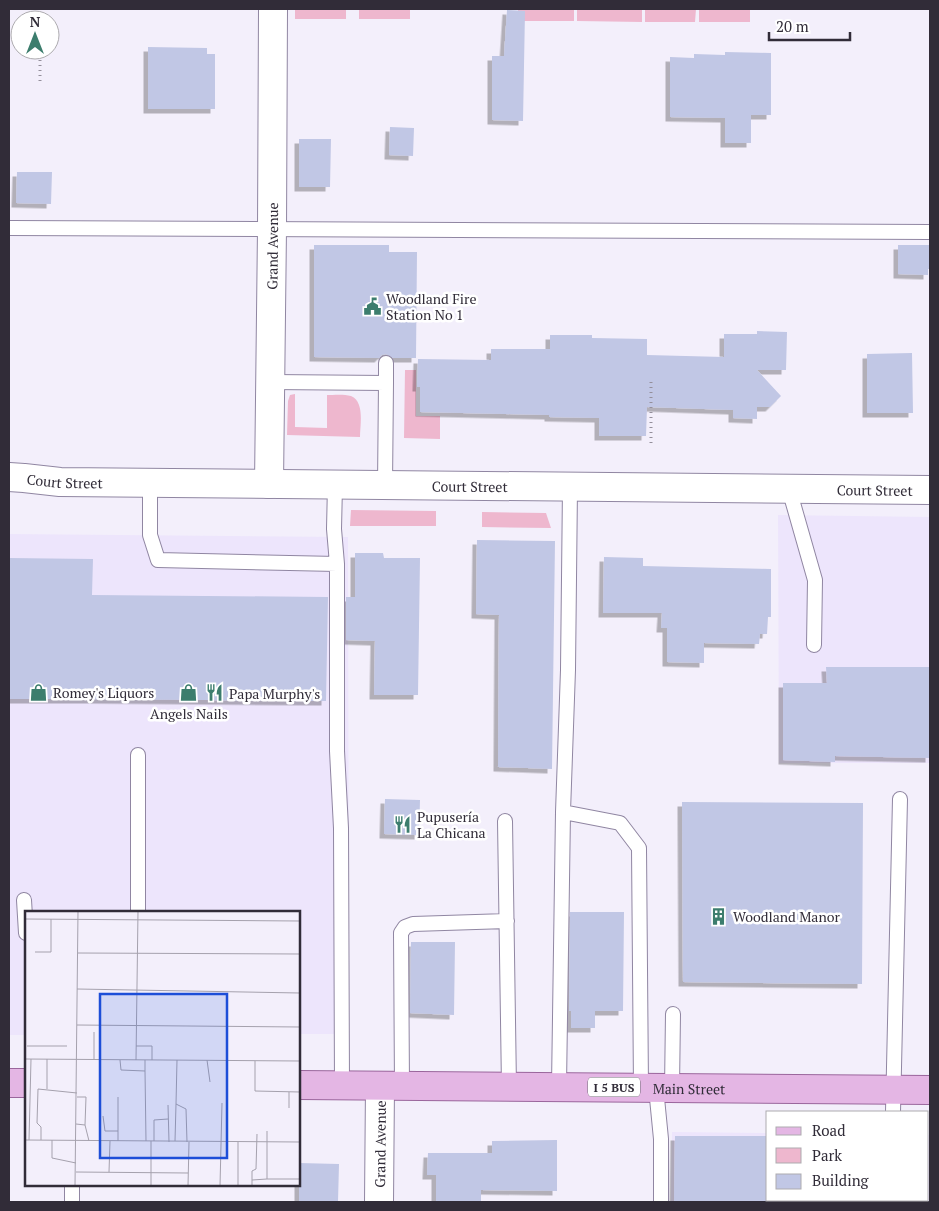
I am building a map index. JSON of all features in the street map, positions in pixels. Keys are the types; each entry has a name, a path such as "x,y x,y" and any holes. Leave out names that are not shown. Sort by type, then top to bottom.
{"main road":[{"path":"9,1083 25,1084"},
{"name":"Main Street","path":"300,1085 656,1088 893,1101 930,1090"}],"street":[{"name":"Grand Avenue","path":"269,484 273,9"},
{"name":"Court Street","path":"9,477 60,482 930,490"},
{"name":"Grand Avenue","path":"379,1202 391,1086"}],"lane":[{"path":"9,228 930,232"},
{"path":"385,485 386,363"},
{"path":"270,382 386,383"},
{"path":"150,483 150,535 158,560 336,564"},
{"path":"335,485 336,751 341,837 342,1086"},
{"path":"559,1086 570,487"},
{"path":"789,489 814,580 814,645"},
{"path":"138,755 138,911"},
{"path":"893,1101 900,799"},
{"path":"563,812 620,823 639,848 661,1139 660,1202"},
{"path":"505,821 509,1087"},
{"path":"24,900 25,916"},
{"path":"391,1086 401,933 405,927 412,924 507,922"},
{"path":"656,1088 673,1014"},
{"path":"72,1186 72,1202"}],"path":[{"path":"40,60 40,82"},
{"path":"651,381 651,443"}],"shaded area":[{"path":"778,515 930,517 930,763 779,763"},
{"path":"9,534 348,537 349,1034 300,1034 300,911 25,911 25,1035 9,1035"},
{"path":"672,1132 766,1133 766,1201 929,1201 930,1135 930,1202 671,1202"}],"green space":[{"path":"295,9 346,9 346,19 295,19"},
{"path":"359,9 410,9 410,19 359,19"},
{"path":"518,9 574,9 574,21 518,21"},
{"path":"577,9 642,9 642,22 577,21"},
{"path":"645,9 696,9 695,22 645,22"},
{"path":"699,9 750,9 750,22 699,22"},
{"path":"405,370 416,370 416,416 440,416 440,439 404,438"},
{"path":"295,394 295,427 327,428 327,395 351,396 360,408 360,437 287,435 288,401 290,395"},
{"path":"351,510 436,511 436,526 350,526"},
{"path":"482,512 546,513 551,528 482,527"}],"building":[{"path":"507,10 525,11 523,121 492,120 492,56 504,56"},
{"path":"148,47 207,48 207,54 215,54 215,109 148,109"},
{"path":"725,52 771,53 771,115 751,115 751,143 725,143 725,118 670,117 670,57 694,58 694,54 725,55"},
{"path":"390,127 414,128 413,156 389,155"},
{"path":"299,139 331,139 330,187 299,187"},
{"path":"17,172 52,172 51,204 16,203"},
{"path":"314,245 389,245 389,252 417,252 416,358 393,358 386,354 379,358 314,357"},
{"path":"898,245 930,245 930,269 928,269 928,275 898,274"},
{"path":"757,331 787,332 786,370 757,370 781,396 770,407 757,407 757,419 733,418 733,410 647,407 646,436 599,436 599,418 420,412 420,387 417,387 418,359 491,360 491,349 550,349 550,335 592,335 592,338 647,339 647,355 724,357 724,334 757,334"},
{"path":"912,353 913,413 867,413 867,354"},
{"path":"477,540 555,541 552,769 498,767 499,615 476,614"},
{"path":"355,553 383,553 384,558 420,558 418,695 374,695 375,641 346,640 346,597 355,597"},
{"path":"604,557 643,558 643,566 771,569 771,617 768,617 767,634 760,634 759,644 704,643 704,663 667,662 667,628 661,628 662,613 603,613"},
{"path":"9,558 93,559 92,595 328,597 326,701 9,699"},
{"path":"826,667 930,667 930,758 835,756 835,762 783,760 783,683 827,683"},
{"path":"385,799 420,800 419,835 384,834"},
{"name":"Woodland Manor","path":"682,802 863,803 862,984 683,982"},
{"path":"570,912 624,912 623,1011 595,1011 595,1028 571,1028 571,1011 569,1011"},
{"path":"411,942 455,942 454,1015 410,1013"},
{"path":"675,1136 766,1136 766,1201 768,1202 674,1202"},
{"path":"557,1140 557,1191 481,1190 481,1202 436,1202 436,1175 427,1175 428,1153 492,1153 492,1141"},
{"path":"300,1163 339,1164 338,1202 299,1202"}],"place":[{"name":"Woodland Fire Station No 1","path":"372,306"},
{"name":"Romey's Liquors","path":"39,692"},
{"name":"Angels Nails","path":"189,693"},
{"name":"Papa Murphy's","path":"215,693"},
{"name":"Pupusería La Chicana","path":"403,824"},
{"name":"Woodland Manor","path":"719,916"}]}
